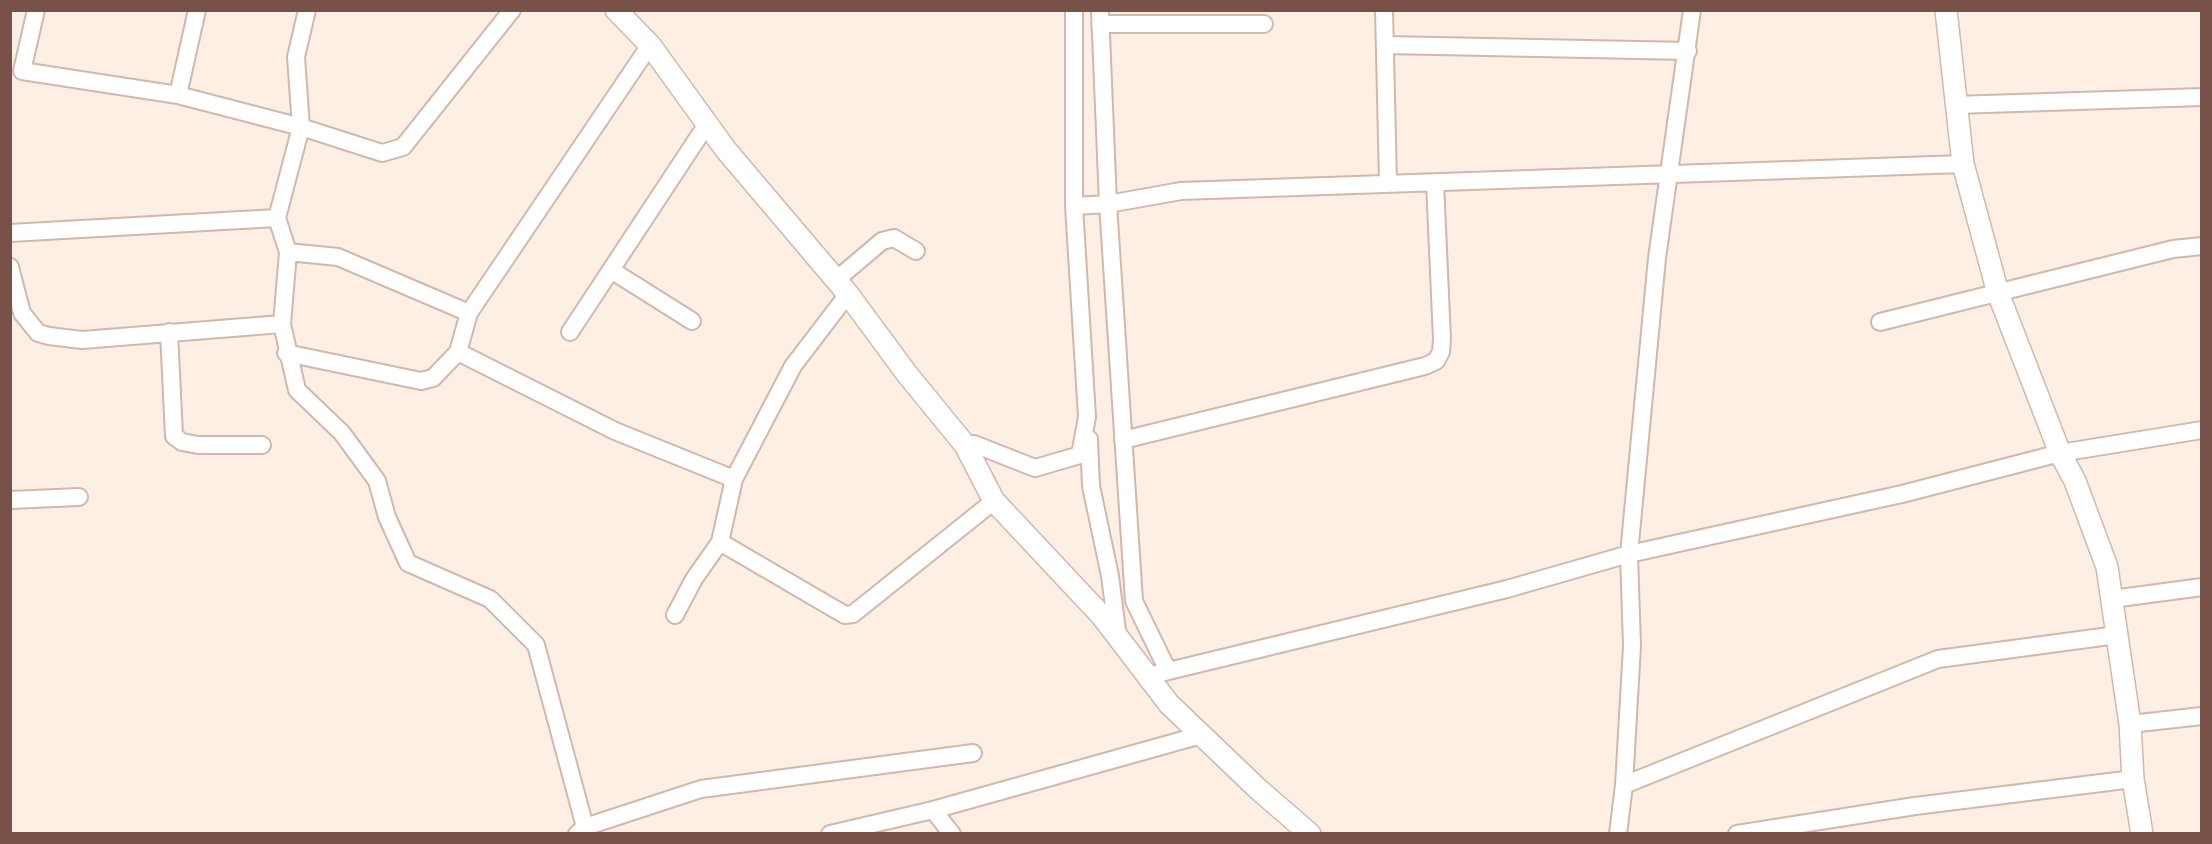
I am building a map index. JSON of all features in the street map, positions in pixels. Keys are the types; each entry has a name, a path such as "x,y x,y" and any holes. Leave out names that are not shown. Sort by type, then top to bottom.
{"street":[{"path":"36,10 16,76 178,95 301,127 382,153 403,147 512,10"},
{"path":"178,95 197,10"},
{"path":"307,10 296,57 301,127 278,218 288,252 282,324 286,352 297,390 342,432 377,481 387,517 408,563 490,599 536,645 582,831 701,789 973,753"},
{"path":"616,10 650,45 726,150 842,287 964,445 994,501 1101,615 1169,704 1258,789 1310,834"},
{"path":"1074,10 1074,206 1091,486 1110,576 1119,638"},
{"path":"1384,10 1388,183"},
{"path":"1618,834 1624,785 1632,646 1629,554 1657,258 1692,10"},
{"path":"1946,10 1963,164 1998,293 2060,453 2075,481 2107,567 2130,724 2133,779 2142,834"},
{"path":"1168,670 1134,601 1108,204 1100,17 1264,24"},
{"path":"286,352 421,381 433,378 458,352 469,313 650,45"},
{"path":"1386,45 1688,51"},
{"path":"1955,105 2202,97"},
{"path":"570,332 707,124"},
{"path":"1074,206 1108,204 1181,191 1621,177 1669,172 1963,164"},
{"path":"1123,440 1425,366 1436,361 1441,352 1442,339 1435,183"},
{"path":"10,233 278,218"},
{"path":"675,615 694,579 720,542 734,479 793,366 842,287 882,241 894,238 916,251"},
{"path":"1880,322 2173,249 2202,246"},
{"path":"288,252 338,257 469,313"},
{"path":"10,267 22,313 38,333 82,340 282,324"},
{"path":"611,270 692,321"},
{"path":"169,332 174,436 182,442 198,445 262,445"},
{"path":"458,352 615,431 734,479"},
{"path":"964,445 974,444 1035,468 1080,455 1087,417"},
{"path":"1148,676 1507,589 1629,554 1902,494 2060,453 2202,430"},
{"path":"10,500 79,497"},
{"path":"720,542 845,615 853,614 994,501"},
{"path":"2112,599 2202,587"},
{"path":"1624,785 1938,659 2117,635"},
{"path":"2130,724 2202,716"},
{"path":"830,834 933,810 1201,735"},
{"path":"1737,834 1915,806 2133,779"},
{"path":"933,810 952,834"}]}
